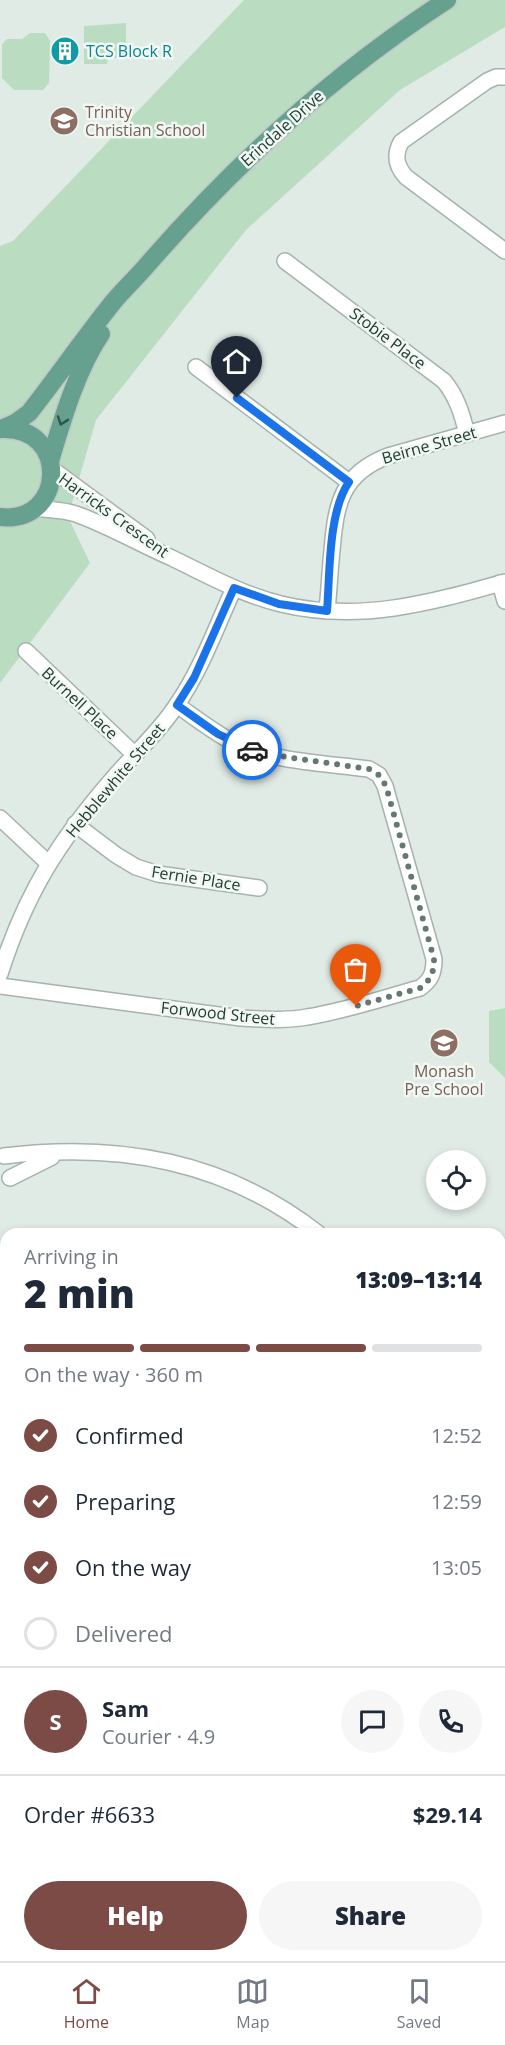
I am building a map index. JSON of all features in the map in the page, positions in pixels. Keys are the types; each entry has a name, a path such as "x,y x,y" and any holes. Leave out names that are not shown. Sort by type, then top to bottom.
{"main road":[{"name":"Erindale Drive","path":"1,429 29,413 115,300 193,212 254,151 312,99 375,49 447,0"},
{"name":"Erindale Drive","path":"36,508 49,490 51,465 68,406 93,345 137,277"},
{"path":"1,429 15,429 34,438 44,448 51,465"},
{"path":"0,529 9,517 36,508"}],"street":[{"path":"505,77 496,77 487,81 401,142 396,159 399,169 406,177 505,251"},
{"name":"Stobie Place","path":"285,261 444,381 453,392 467,434"},
{"path":"196,367 349,482"},
{"name":"Beirne Street","path":"327,611 335,520 338,503 349,482 374,461 505,423"},
{"name":"Harricks Crescent","path":"51,465 176,560"},
{"name":"Harricks Crescent","path":"36,508 75,513 234,588 279,604 327,611 382,611 418,605 503,582"},
{"path":"503,582 505,601"},
{"name":"Hebblewhite Street","path":"0,974 24,907 48,863 75,824 177,705 194,678 234,588"},
{"name":"Burnell Place","path":"26,651 135,755"},
{"name":"Forwood Street","path":"0,986 241,1018 273,1020 337,1011 420,988 429,982 434,971 434,959 386,786 379,775 369,769 266,754 241,746 218,734 177,705"},
{"path":"0,818 48,863"},
{"name":"Fernie Place","path":"75,824 116,855 147,871 259,888"},
{"path":"5,1181 60,1153"},
{"path":"1,1154 118,1153 183,1164 252,1190 311,1228"},
{"path":"1,1154 12,1167 5,1181"}],"green space":[{"path":"244,0 505,0 505,27 400,90 246,230 96,420 68,517 90,563 0,683 0,246 13,241"},
{"path":"126,23 126,58 108,58 107,64 84,64 84,26"},
{"path":"30,33 45,33 50,41 49,83 43,90 14,90 2,78 2,44 7,39 22,39"},
{"path":"505,1008 505,1078 489,1062 489,1011"}],"way so far":[{"path":"252,750 369,769 379,775 386,786 434,959 434,971 429,982 420,988 356,1006"}],"place":[{"name":"TCS Block R","path":"65,51"},
{"name":"Trinity Christian School","path":"64,121"},
{"name":"Monash Pre School","path":"444,1043"}],"route":[{"path":"237,398 349,482 338,503 335,520 327,611 279,604 234,588 194,678 177,705 218,734 252,750"}]}
